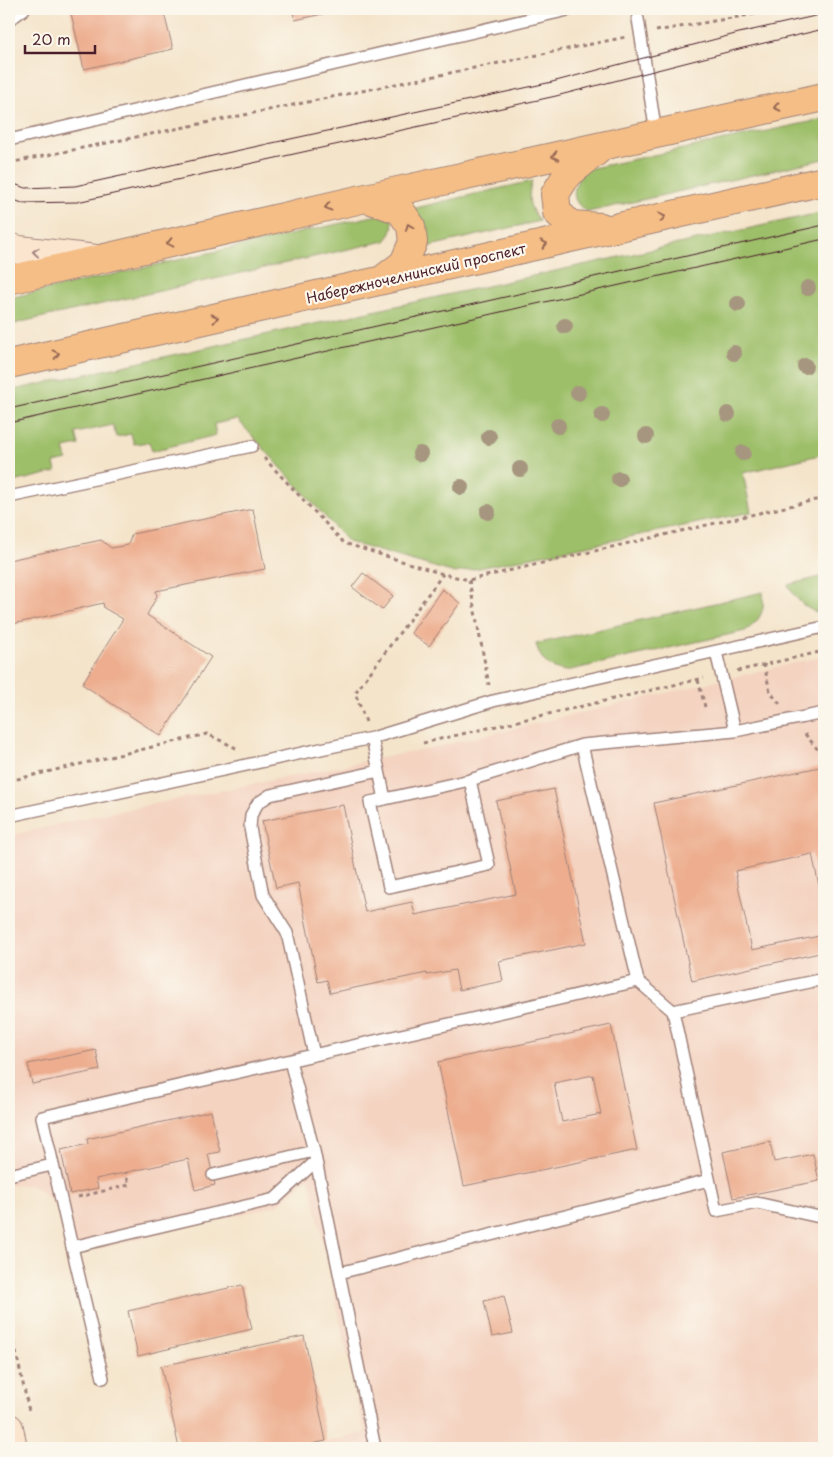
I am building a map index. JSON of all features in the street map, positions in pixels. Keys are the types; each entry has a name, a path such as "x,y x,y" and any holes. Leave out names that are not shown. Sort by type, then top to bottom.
{"main road":[{"path":"9,280 366,198 824,97"},
{"path":"603,146 567,175 555,194 557,212 571,225 615,228"},
{"name":"Набережночелнинский проспект","path":"9,364 824,181"},
{"path":"366,198 400,210 411,226 413,242 404,263 382,280"},
{"path":"9,247 19,250 98,259"},
{"path":"13,1448 19,1420"}],"lane":[{"path":"9,20 24,9"},
{"path":"9,140 572,9"},
{"path":"638,19 656,134"},
{"path":"9,497 252,446"},
{"path":"9,816 372,738 493,702 824,627"},
{"path":"716,652 735,731"},
{"path":"470,780 489,865 389,887 370,802 470,780 582,745 735,731 824,713"},
{"path":"372,738 386,799"},
{"path":"582,745 638,981 673,1011 716,1211 757,1203 824,1218"},
{"path":"314,1055 287,933 263,895 250,828 251,815 258,803 270,795 379,771"},
{"path":"673,1011 824,979"},
{"path":"103,1378 42,1117 638,981"},
{"path":"290,1061 315,1156 376,1448"},
{"path":"213,1175 315,1156"},
{"path":"72,1247 275,1200 315,1156"},
{"path":"9,1175 52,1165"},
{"path":"339,1273 710,1180"}],"path":[{"path":"9,163 640,34 784,9"},
{"path":"252,446 344,543 443,574 469,580 824,498"},
{"path":"372,738 355,693 443,574"},
{"path":"469,580 498,726"},
{"path":"698,680 705,707"},
{"path":"9,781 207,734 263,761"},
{"path":"61,1201 129,1185 126,1172"},
{"path":"9,1320 19,1420"}],"shaded area":[{"path":"824,656 824,1448 298,1448 364,1433 309,1177 278,1205 68,1256 55,1203 33,1186 18,1184 9,1186 9,836 84,818 435,747"}],"green space":[{"path":"824,119 824,159 588,212 577,203 575,198 575,187 583,170"},
{"path":"532,181 529,192 531,207 540,221 421,248 411,209"},
{"path":"824,212 824,454 743,473 751,512 455,573 348,542 237,419 214,424 216,435 152,451 149,442 134,444 131,434 116,437 113,425 76,433 79,445 64,448 67,460 54,463 56,472 9,483 9,391"},
{"path":"382,214 392,220 393,223 392,232 385,241 9,326 9,298"},
{"path":"824,576 824,612 813,611 808,608 798,600 788,585"},
{"path":"763,592 761,614 755,623 745,631 566,671 554,668 546,663 540,655 536,644"}],"building":[{"path":"70,9 163,9 173,49 84,69"},
{"path":"292,9 341,9 341,10 295,20"},
{"path":"253,509 265,569 156,591 157,596 147,615 211,657 161,736 82,684 123,619 104,608 103,603 9,625 9,560 101,540 111,548 128,545 132,534"},
{"path":"363,573 393,596 382,610 352,587"},
{"path":"442,589 460,603 429,646 411,633"},
{"path":"824,766 824,908 812,854 735,871 752,950 824,935 824,952 692,981 654,803"},
{"path":"554,789 586,943 499,961 503,981 459,990 455,970 427,975 427,973 330,993 327,980 318,982 298,883 276,888 262,821 343,805 365,912 412,902 415,915 516,894 496,801"},
{"path":"611,1025 637,1150 464,1186 438,1062","holes":["593,1075 601,1114 562,1122 554,1083"]},
{"path":"96,1050 100,1070 32,1084 28,1064"},
{"path":"211,1111 220,1152 208,1154 215,1185 195,1190 188,1159 96,1179 98,1188 70,1194 61,1150 88,1144 87,1139"},
{"path":"770,1142 774,1162 813,1154 819,1181 733,1198 723,1152"},
{"path":"242,1285 252,1329 138,1356 128,1311"},
{"path":"504,1296 513,1333 492,1337 484,1301"},
{"path":"304,1336 326,1441 293,1448 179,1448 161,1366"}],"tram line":[{"path":"9,182 25,188 75,186 552,82 739,33 824,14"},
{"path":"9,198 22,203 77,202 556,96 824,29"},
{"path":"9,409 824,225"},
{"path":"9,423 824,239"}]}
